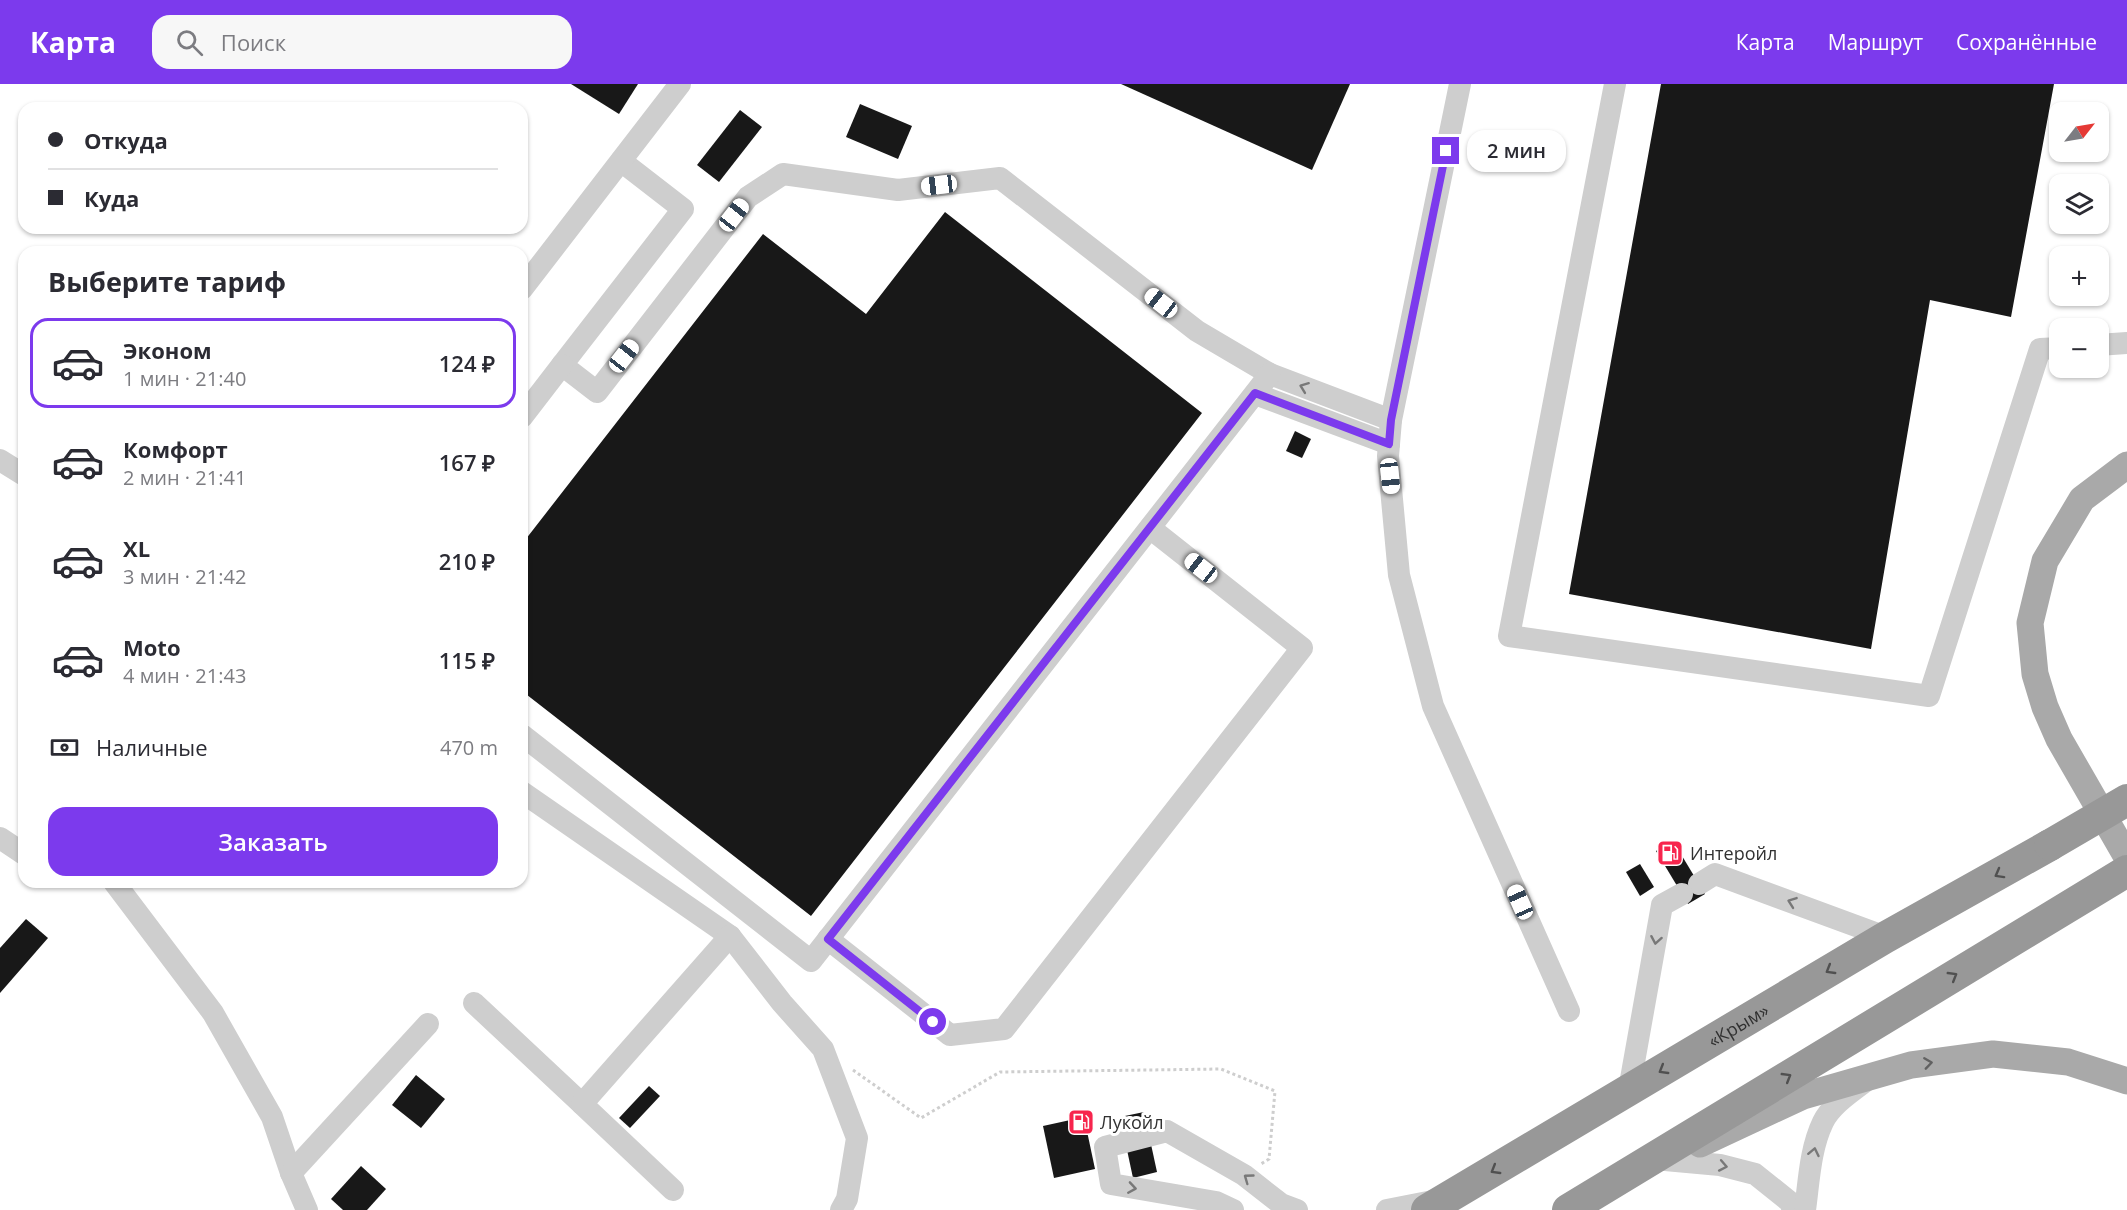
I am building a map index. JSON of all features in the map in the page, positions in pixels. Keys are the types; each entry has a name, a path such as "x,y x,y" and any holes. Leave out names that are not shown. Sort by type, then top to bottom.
{"highway":[{"name":"«Крым»","path":"1437,1204 1886,937 2127,800"},
{"path":"1581,1203 2127,871"}],"main road":[{"path":"2127,465 2082,499 2045,561 2030,623 2035,674 2045,707 2059,740 2127,857"},
{"path":"1581,1203 1665,1160 1803,1095 1911,1065 1993,1054 2068,1062 2127,1081"}],"street":[{"path":"528,281 680,84"},
{"path":"1460,84 1391,420 1388,456 1400,575 1433,706 1569,1011"},
{"path":"1615,84 1509,636 1929,696 2040,349 2049,349"},
{"path":"528,409 683,209 621,161"},
{"path":"562,365 597,392 748,197 783,174 898,190 1000,178 1197,331 1270,374 1391,420"},
{"path":"2109,344 2127,343"},
{"path":"528,740 811,961 1270,374"},
{"path":"1255,393 1389,444"},
{"path":"0,460 18,471"},
{"path":"828,939 950,1035 1004,1029 1302,648 1150,528"},
{"path":"528,796 730,936 782,1003 823,1049 857,1138 847,1199 841,1210"},
{"path":"0,838 18,850"},
{"path":"1629,1090 1662,905 1715,874 1886,937"},
{"path":"119,888 213,1013 272,1117 291,1173 307,1210"},
{"path":"582,1104 730,936"},
{"path":"474,1003 673,1190"},
{"path":"291,1173 428,1024"},
{"path":"1805,1210 1814,1150 1824,1121 1836,1105 1871,1077"},
{"path":"1233,1210 1216,1202 1111,1184 1105,1147 1167,1131 1244,1175 1281,1204 1297,1210"},
{"path":"1665,1160 1720,1165 1755,1174 1790,1202 1793,1210"},
{"path":"1387,1210 1437,1204"}],"path":[{"path":"823,1049 921,1118 1000,1072 1221,1069 1275,1091 1269,1159 1244,1175"}],"building":[{"path":"571,84 638,84 619,114"},
{"path":"1121,84 1350,84 1312,170"},
{"path":"1661,84 2054,84 2011,317 1930,300 1871,649 1569,594"},
{"path":"860,104 912,126 898,159 846,137"},
{"path":"740,110 762,127 719,182 697,165"},
{"path":"945,212 1202,413 811,916 528,696 528,536 763,234 866,314"},
{"path":"1295,431 1311,439 1302,458 1286,451"},
{"path":"1673,841 1705,894 1688,904 1656,851"},
{"path":"1640,864 1654,887 1640,896 1626,872"},
{"path":"26,919 48,938 0,993 0,948"},
{"path":"416,1075 445,1099 421,1128 392,1105"},
{"path":"649,1086 660,1096 630,1128 619,1118"},
{"path":"1144,1112 1157,1172 1133,1178 1120,1117"},
{"path":"1084,1117 1095,1169 1054,1178 1043,1126"},
{"path":"361,1166 386,1189 367,1210 343,1210 331,1199"}],"place":[{"name":"Интеройл","path":"1670,853"},
{"name":"Лукойл","path":"1081,1122"}],"route":[{"path":"933,1022 828,939 1255,393 1389,444 1391,420 1446,151"}]}
